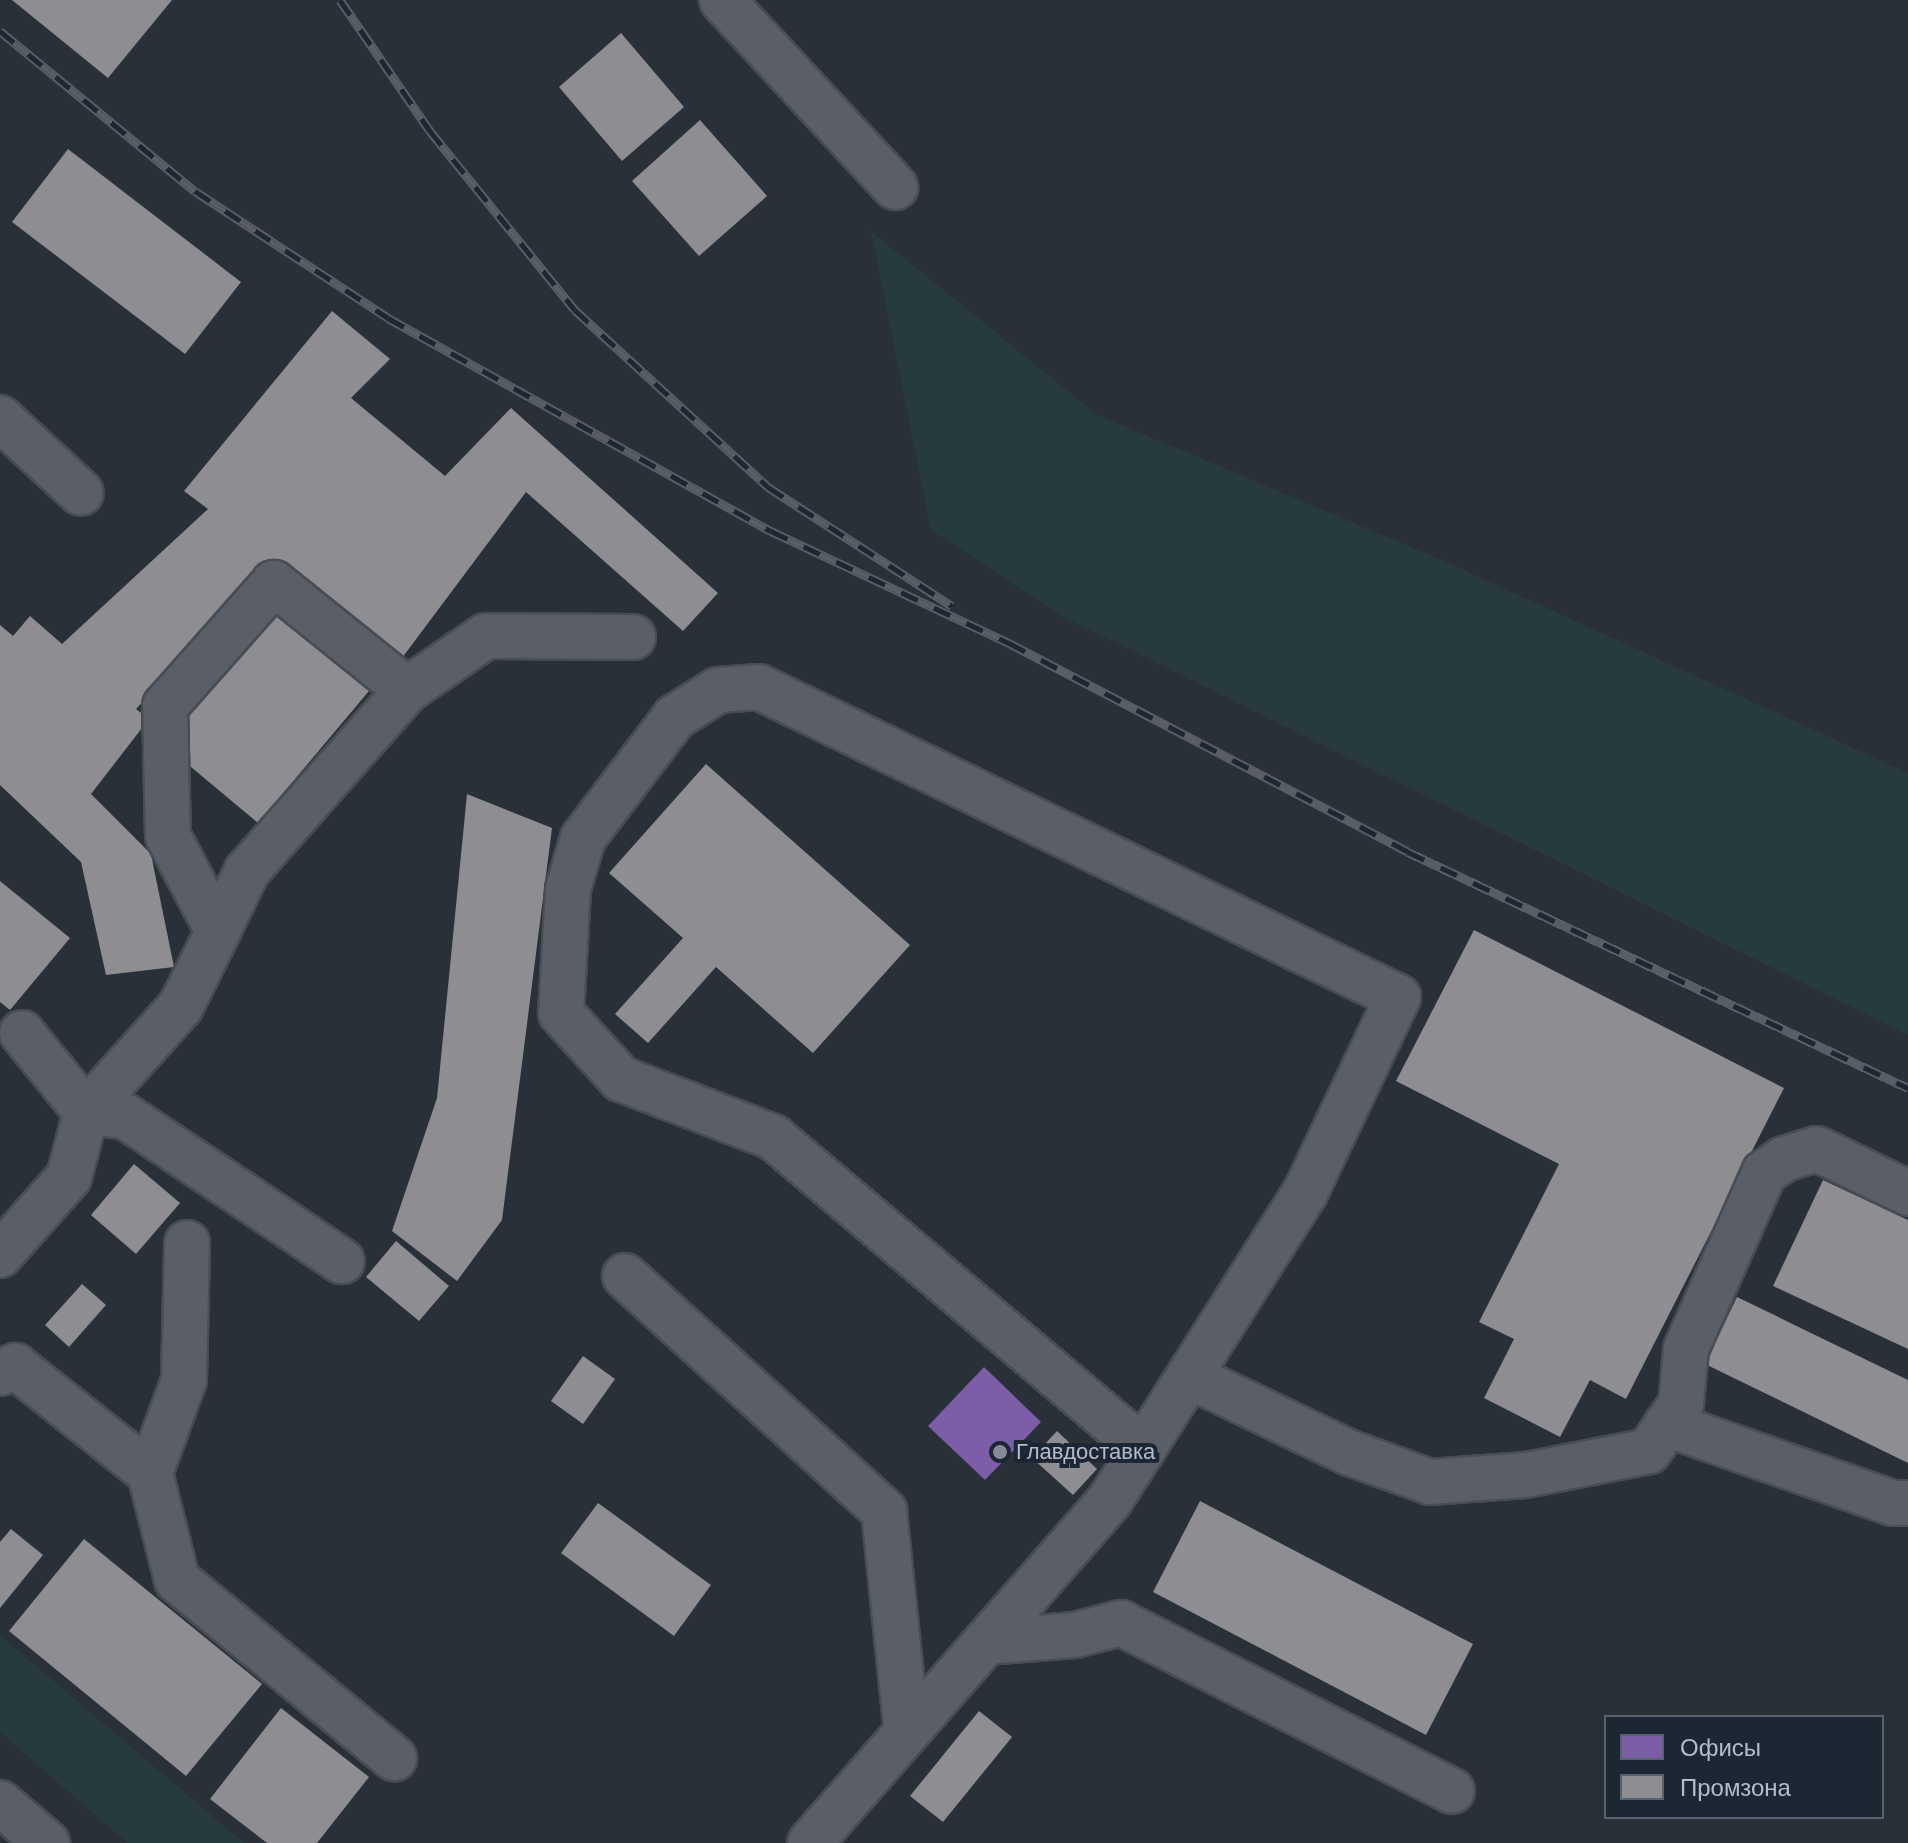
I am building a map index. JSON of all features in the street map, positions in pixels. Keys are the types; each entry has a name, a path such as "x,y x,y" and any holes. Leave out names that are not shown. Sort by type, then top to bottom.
{"street":[{"path":"722,0 895,187"},
{"path":"0,418 81,493"},
{"path":"218,931 168,836 165,706 274,583 407,690"},
{"path":"0,1255 69,1177 86,1112 181,1006 247,871 407,690 486,636 633,637"},
{"path":"810,1843 1110,1500 1143,1449 1305,1193 1398,997 759,687 718,690 675,717 583,838 568,889 561,1013 621,1079 773,1137 1143,1449"},
{"path":"22,1033 86,1112 125,1116 342,1261"},
{"path":"1189,1376 1350,1453 1430,1482 1526,1475 1649,1451 1681,1404 1686,1349 1764,1173 1784,1159 1817,1149 1908,1193"},
{"path":"187,1243 184,1380 150,1473 177,1580 394,1758"},
{"path":"625,1276 884,1511 907,1732"},
{"path":"0,1373 15,1366 150,1473"},
{"path":"1667,1424 1893,1503 1908,1503"},
{"path":"986,1642 1075,1635 1121,1623 1452,1791"},
{"path":"0,1803 47,1843"}],"green space":[{"path":"871,231 1096,414 1444,561 1908,773 1908,1035 1064,617 931,530"},
{"path":"0,1636 244,1843 127,1843 0,1732"}],"building: Офисы":[{"path":"984,1367 1041,1422 985,1480 928,1426"}],"building: Промзона":[{"path":"12,0 172,0 108,78"},
{"path":"621,33 684,107 622,161 559,87"},
{"path":"700,120 767,196 699,256 632,181"},
{"path":"68,149 241,282 185,354 12,222"},
{"path":"332,311 390,359 351,398 445,476 511,408 718,593 683,631 526,492 402,658 275,559 136,709 149,719 91,794 151,854 174,967 106,975 81,862 0,785 0,625 13,636 30,616 62,644 208,509 184,491"},
{"path":"272,609 369,691 258,823 185,762 187,710"},
{"path":"706,764 910,945 813,1053 716,967 648,1043 615,1014 683,938 609,873"},
{"path":"467,794 552,828 502,1220 457,1281 392,1231 437,1098"},
{"path":"0,881 70,938 10,1010 0,1002"},
{"path":"1474,930 1784,1088 1626,1399 1590,1380 1560,1437 1484,1398 1514,1339 1479,1322 1559,1164 1396,1081"},
{"path":"134,1164 180,1203 136,1254 91,1215"},
{"path":"1823,1180 1908,1220 1908,1349 1773,1286"},
{"path":"396,1241 449,1286 419,1321 366,1277"},
{"path":"82,1284 106,1305 69,1347 45,1325"},
{"path":"1737,1297 1908,1380 1908,1463 1705,1364"},
{"path":"583,1356 615,1379 583,1424 551,1401"},
{"path":"1057,1431 1097,1469 1073,1495 1032,1458"},
{"path":"1200,1501 1473,1644 1426,1735 1153,1592"},
{"path":"598,1503 711,1585 674,1636 561,1553"},
{"path":"11,1529 43,1555 0,1608 0,1542"},
{"path":"84,1539 262,1684 186,1776 9,1631"},
{"path":"281,1708 369,1777 317,1843 267,1843 210,1799"},
{"path":"979,1711 1012,1737 943,1822 910,1796"}],"railway":[{"path":"340,0 430,131 575,310 768,487 952,606"},
{"path":"0,31 195,191 388,318 771,531 1009,643 1408,852 1908,1088"}],"place":[{"name":"Главдоставка","path":"1000,1452"}]}
